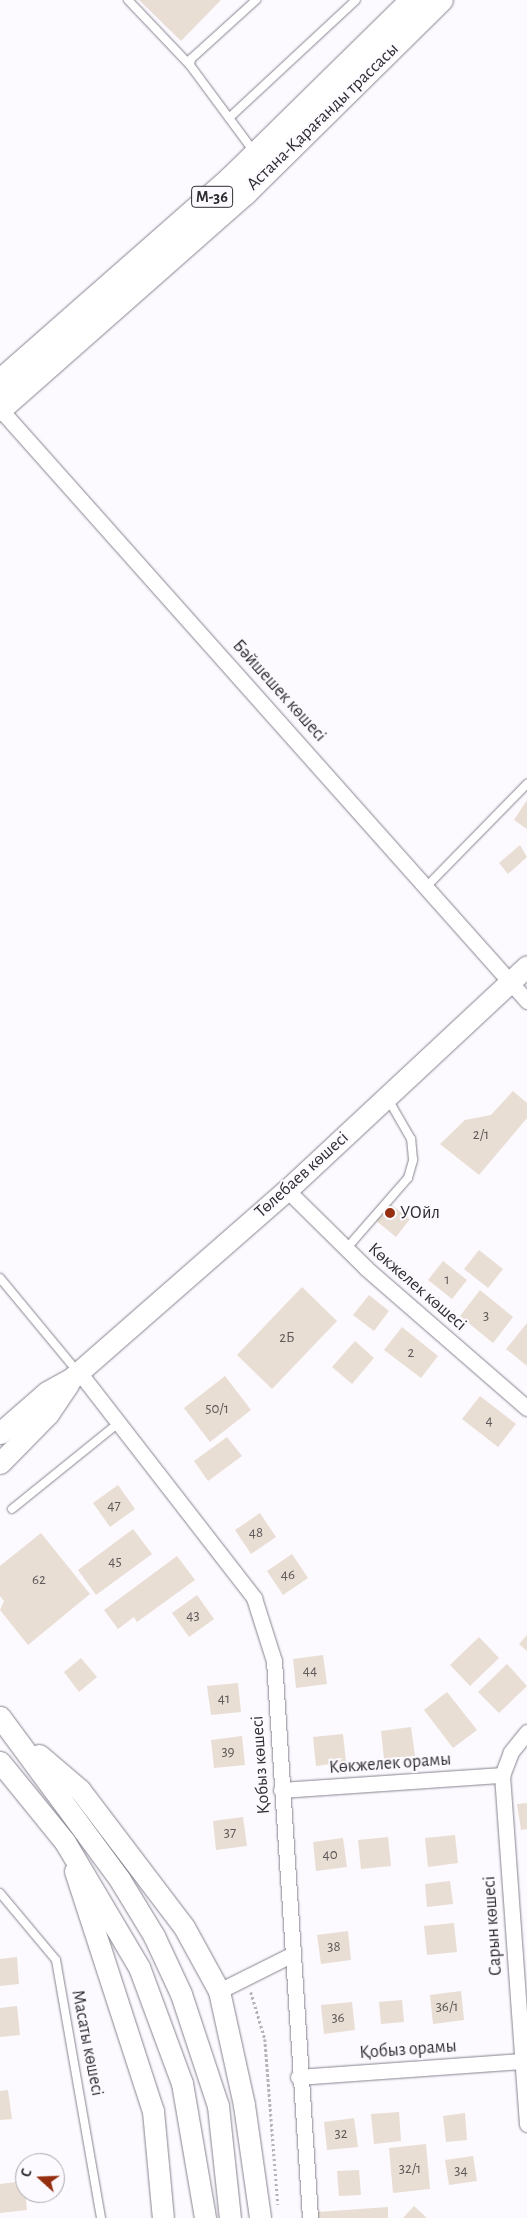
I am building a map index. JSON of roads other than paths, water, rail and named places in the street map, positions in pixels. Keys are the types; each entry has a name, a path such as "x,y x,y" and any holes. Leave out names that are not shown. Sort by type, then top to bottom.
{"main road":[{"name":"Астана-Қарағанды трассасы","path":"0,382 256,155 413,0"},
{"name":"Астана-Қарағанды трассасы","path":"0,409 245,193 441,0"},
{"name":"Төлебаев көшесі","path":"0,1433 47,1392 75,1375 287,1190 527,966"},
{"name":"Төлебаев көшесі","path":"2,1462 48,1414 75,1375"},
{"path":"0,1717 120,1880 154,1936 181,1994 218,2106 230,2218"},
{"path":"14,1734 80,1790 184,1927 219,1990 244,2105 260,2218"},
{"path":"0,1762 65,1842 146,1985 182,2082 204,2218"},
{"path":"65,1842 153,2111 163,2218"}],"street":[{"name":"Бәйшешек көшесі","path":"0,409 527,1000"},
{"name":"Көкжелек көшесі","path":"287,1190 346,1249 527,1408"},
{"name":"Қобыз көшесі","path":"75,1375 120,1422 254,1598 274,1661 293,1954 298,2077 310,2218"},
{"name":"Сарын көшесі","path":"527,1732 511,1752 502,1775 527,2124"},
{"name":"Көкжелек орамы","path":"281,1790 502,1775"},
{"path":"219,1990 293,1954"},
{"name":"Қобыз орамы","path":"298,2077 521,2061"}],"lane":[{"path":"128,0 190,65 256,155"},
{"path":"190,65 191,59 256,0"},
{"path":"229,118 356,0"},
{"path":"427,886 527,784"},
{"path":"346,1249 408,1178 413,1160 411,1139 387,1097"},
{"path":"0,1278 75,1375"},
{"path":"12,1509 120,1422"},
{"name":"Масаты көшесі","path":"0,1893 56,1960 101,2218"}],"place":[{"name":"УОйл","path":"390,1213"}]}
